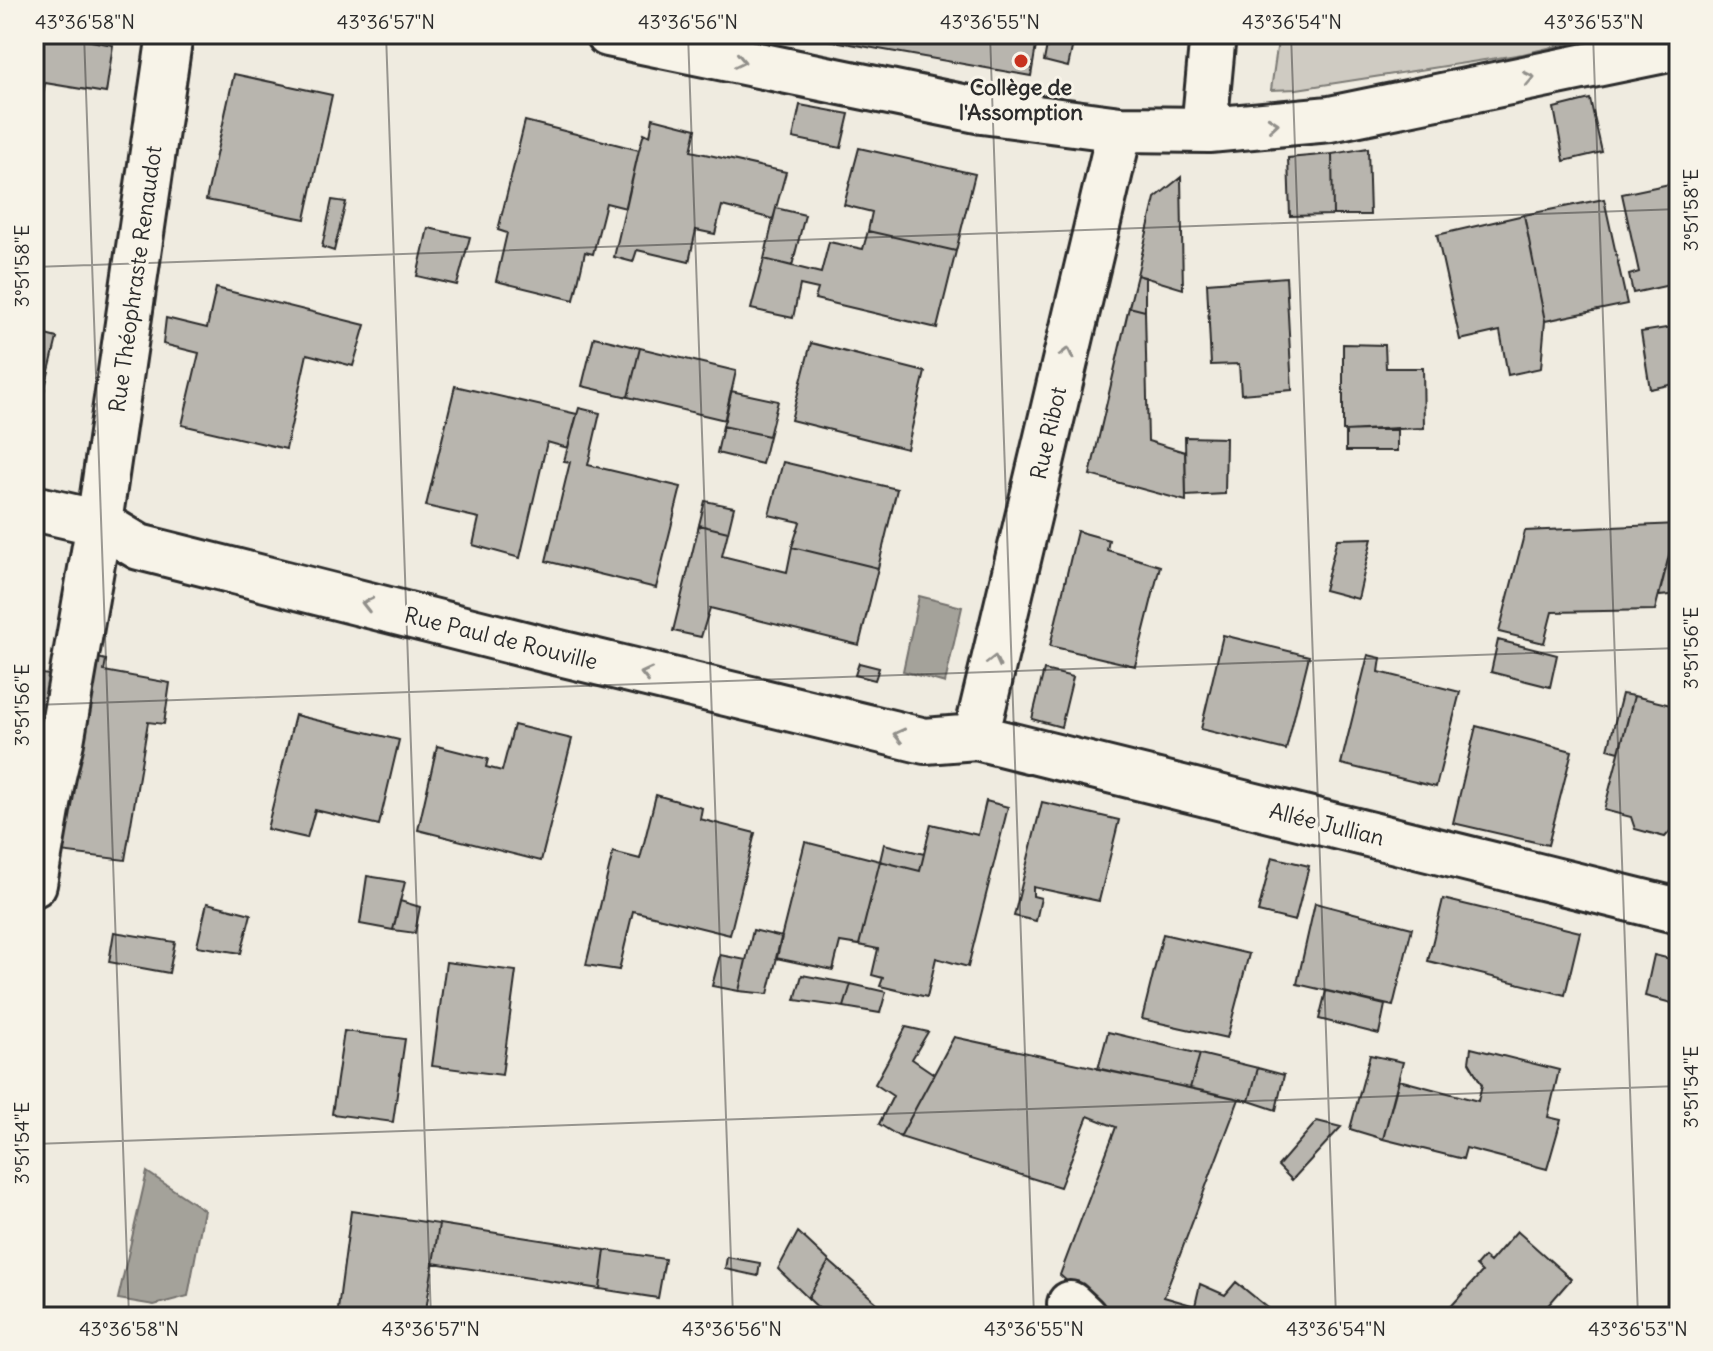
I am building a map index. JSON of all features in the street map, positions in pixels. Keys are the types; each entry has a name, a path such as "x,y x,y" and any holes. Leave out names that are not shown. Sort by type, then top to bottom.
{"street":[{"name":"Rue Théophraste Renaudot","path":"34,884 43,775 61,742 99,523 170,34"},
{"path":"608,34 982,111 1120,129 1209,130 1330,119 1679,47"},
{"path":"1209,130 1206,108 1213,34"},
{"name":"Rue Ribot","path":"976,737 1120,129"},
{"name":"Rue Paul de Rouville","path":"34,508 99,523 139,547 558,653 925,741 976,737"},
{"name":"Allée Jullian","path":"976,737 1679,911"}],"shaded area":[{"path":"1279,34 1607,34 1523,54 1297,89 1271,90"},
{"path":"919,596 962,607 945,683 903,671"},
{"path":"147,1172 204,1210 188,1296 154,1305 118,1299"}],"building":[{"path":"34,34 52,34 113,45 106,93 45,83 39,116 34,115"},
{"path":"794,34 1038,34 1031,76"},
{"path":"1049,34 1075,34 1068,67 1044,61"},
{"path":"234,74 332,95 305,219 206,200"},
{"path":"1590,99 1602,152 1564,161 1554,108"},
{"path":"800,105 849,114 841,148 793,138"},
{"path":"653,118 696,129 691,151 786,172 773,219 722,206 715,234 696,230 689,262 637,250 633,262 614,257 639,150 644,133 650,136"},
{"path":"525,121 639,150 626,208 606,203 593,254 585,252 574,300 496,281 507,233 498,230"},
{"path":"859,148 975,174 956,251 868,231 872,212 844,205"},
{"path":"1368,148 1370,215 1333,215 1332,154"},
{"path":"1332,154 1333,215 1290,216 1288,158"},
{"path":"1181,177 1183,289 1137,275 1155,198"},
{"path":"1679,182 1679,283 1633,293 1629,275 1639,272 1622,194"},
{"path":"1604,199 1627,304 1545,321 1524,215"},
{"path":"332,200 346,202 334,251 322,247"},
{"path":"776,208 805,215 792,266 764,259"},
{"path":"1524,215 1545,321 1541,368 1508,375 1500,331 1460,340 1437,235"},
{"path":"428,228 470,237 457,285 417,276"},
{"path":"868,231 956,251 937,328 815,299 818,289 800,285 793,318 751,309 764,259 821,273 829,242 863,249"},
{"path":"1137,275 1145,277 1145,311 1129,307"},
{"path":"1286,277 1292,390 1241,394 1239,364 1211,365 1207,283"},
{"path":"216,288 365,325 353,366 307,354 286,449 182,425 199,353 163,344 166,318 207,328"},
{"path":"1129,307 1145,311 1148,441 1185,452 1186,501 1090,475"},
{"path":"1679,326 1679,383 1650,389 1641,332"},
{"path":"34,332 57,338 34,433"},
{"path":"594,337 640,348 628,397 582,386"},
{"path":"811,343 925,372 907,449 791,420"},
{"path":"1343,344 1385,345 1386,368 1423,368 1424,428 1343,431"},
{"path":"640,348 736,371 725,420 628,397"},
{"path":"455,386 577,414 568,448 547,442 520,558 473,545 479,518 426,506"},
{"path":"731,391 778,401 769,436 723,426"},
{"path":"579,408 600,413 588,465 681,487 656,588 546,561 570,462 564,461"},
{"path":"723,426 769,436 762,464 717,453"},
{"path":"1397,428 1397,451 1346,451 1346,431"},
{"path":"1185,437 1226,438 1225,494 1186,496"},
{"path":"783,462 897,489 878,568 792,547 800,522 769,515"},
{"path":"705,501 734,507 728,532 699,525"},
{"path":"1677,524 1655,610 1552,612 1544,643 1499,632 1525,531"},
{"path":"1677,524 1679,594 1659,596"},
{"path":"699,525 728,532 722,556 787,572 792,547 878,568 859,645 710,608 701,637 673,631"},
{"path":"1077,531 1109,540 1107,550 1160,566 1135,666 1050,646"},
{"path":"1372,538 1358,599 1324,590 1337,539"},
{"path":"1223,635 1309,656 1286,750 1201,729"},
{"path":"1498,640 1557,655 1550,687 1491,672"},
{"path":"1368,655 1381,658 1379,672 1460,692 1436,787 1341,764"},
{"path":"90,656 106,660 104,671 170,683 164,724 148,722 125,860 60,852"},
{"path":"859,663 879,668 875,680 855,675"},
{"path":"1044,670 1073,677 1061,727 1032,719"},
{"path":"34,673 50,675 41,728 34,728"},
{"path":"1622,694 1634,696 1619,752 1608,749"},
{"path":"1634,696 1679,707 1679,809 1673,828 1665,837 1635,829 1631,817 1604,810"},
{"path":"295,715 399,740 379,825 315,810 307,838 267,829"},
{"path":"514,725 572,739 541,861 418,830 437,746 488,759 486,767 502,771"},
{"path":"1476,726 1572,751 1548,845 1453,823"},
{"path":"656,795 702,808 700,819 755,833 730,935 633,911 619,970 586,965 613,852 640,859"},
{"path":"986,801 1008,807 968,967 936,958 927,997 880,986 883,978 872,975 878,949 859,945 880,861 920,871 931,824 978,835"},
{"path":"1042,802 1119,820 1099,901 1033,887 1033,896 1041,898 1036,921 1014,916"},
{"path":"805,842 880,861 859,945 840,942 833,970 776,958"},
{"path":"884,844 924,854 920,871 880,861"},
{"path":"1272,857 1309,866 1295,921 1258,912"},
{"path":"367,876 405,882 393,930 360,924"},
{"path":"1443,899 1580,932 1565,995 1428,961"},
{"path":"400,901 420,907 415,933 393,930"},
{"path":"207,903 251,914 241,953 197,946"},
{"path":"1315,903 1412,928 1393,1006 1297,984"},
{"path":"753,930 782,937 768,994 739,991"},
{"path":"114,932 175,942 169,973 109,962"},
{"path":"1163,934 1249,954 1227,1038 1142,1019"},
{"path":"720,955 746,960 739,991 712,986"},
{"path":"1654,955 1679,961 1679,1005 1645,996"},
{"path":"446,962 516,971 502,1075 432,1066"},
{"path":"802,975 851,984 844,1007 795,1000"},
{"path":"851,984 886,992 880,1013 844,1007"},
{"path":"1326,991 1385,1005 1379,1034 1319,1019"},
{"path":"906,1027 928,1032 912,1059 934,1074 900,1137 879,1124 893,1096 875,1084"},
{"path":"344,1031 405,1039 393,1122 332,1114"},
{"path":"1108,1032 1200,1054 1190,1088 1098,1069"},
{"path":"954,1037 1239,1099 1164,1297 1195,1306 1200,1284 1225,1295 1236,1282 1279,1317 1107,1317 1060,1275 1116,1127 1088,1116 1060,1187 900,1137"},
{"path":"1471,1048 1559,1070 1548,1117 1561,1120 1547,1169 1466,1148 1463,1159 1383,1139 1399,1080 1478,1101 1482,1085 1469,1062"},
{"path":"1200,1054 1258,1068 1249,1101 1190,1088"},
{"path":"1370,1055 1403,1062 1383,1139 1350,1129"},
{"path":"1258,1068 1284,1075 1276,1110 1249,1101"},
{"path":"1317,1121 1341,1127 1292,1180 1278,1166"},
{"path":"351,1211 439,1224 425,1317 337,1317"},
{"path":"439,1224 605,1250 600,1289 433,1263"},
{"path":"1517,1231 1571,1279 1538,1317 1451,1317 1446,1312 1482,1272 1476,1266 1484,1257 1490,1262"},
{"path":"798,1232 829,1261 808,1298 778,1269"},
{"path":"605,1250 665,1259 658,1298 600,1289"},
{"path":"727,1257 760,1263 758,1276 725,1269"},
{"path":"829,1261 893,1317 828,1317 808,1298"}],"place":[{"name":"Collège de l'Assomption","path":"1021,61"}]}
